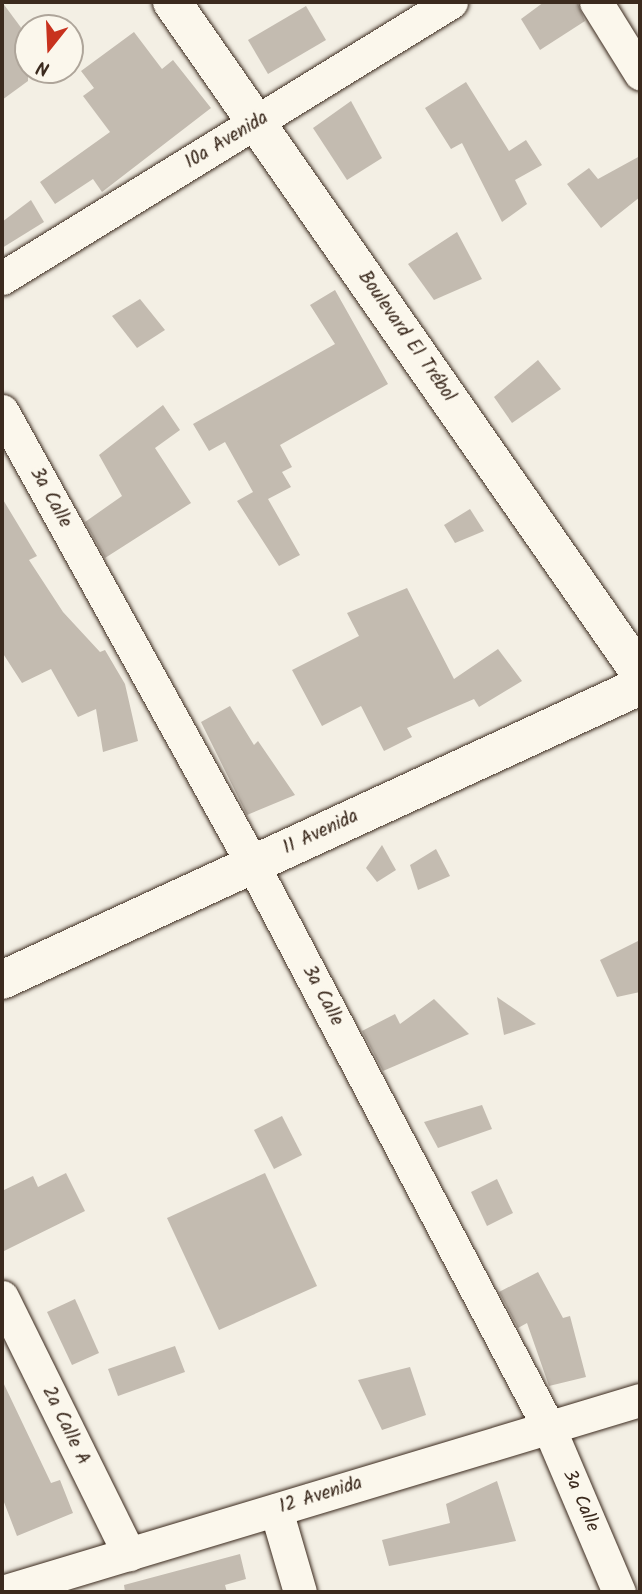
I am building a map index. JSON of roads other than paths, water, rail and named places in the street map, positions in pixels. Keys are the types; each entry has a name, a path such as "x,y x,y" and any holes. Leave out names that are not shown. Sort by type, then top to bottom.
{"main road":[{"name":"Boulevard El Trébol","path":"172,2 640,673"},
{"name":"11 Avenida","path":"2,980 640,686"}],"street":[{"name":"10a Avenida","path":"2,278 452,2"},
{"path":"596,2 640,73"},
{"name":"3a Calle","path":"2,411 253,864 549,1428 619,1592"},
{"name":"2a Calle A","path":"2,1297 129,1554"},
{"name":"12 Avenida","path":"2,1592 640,1400"},
{"path":"276,1510 300,1592"}]}
